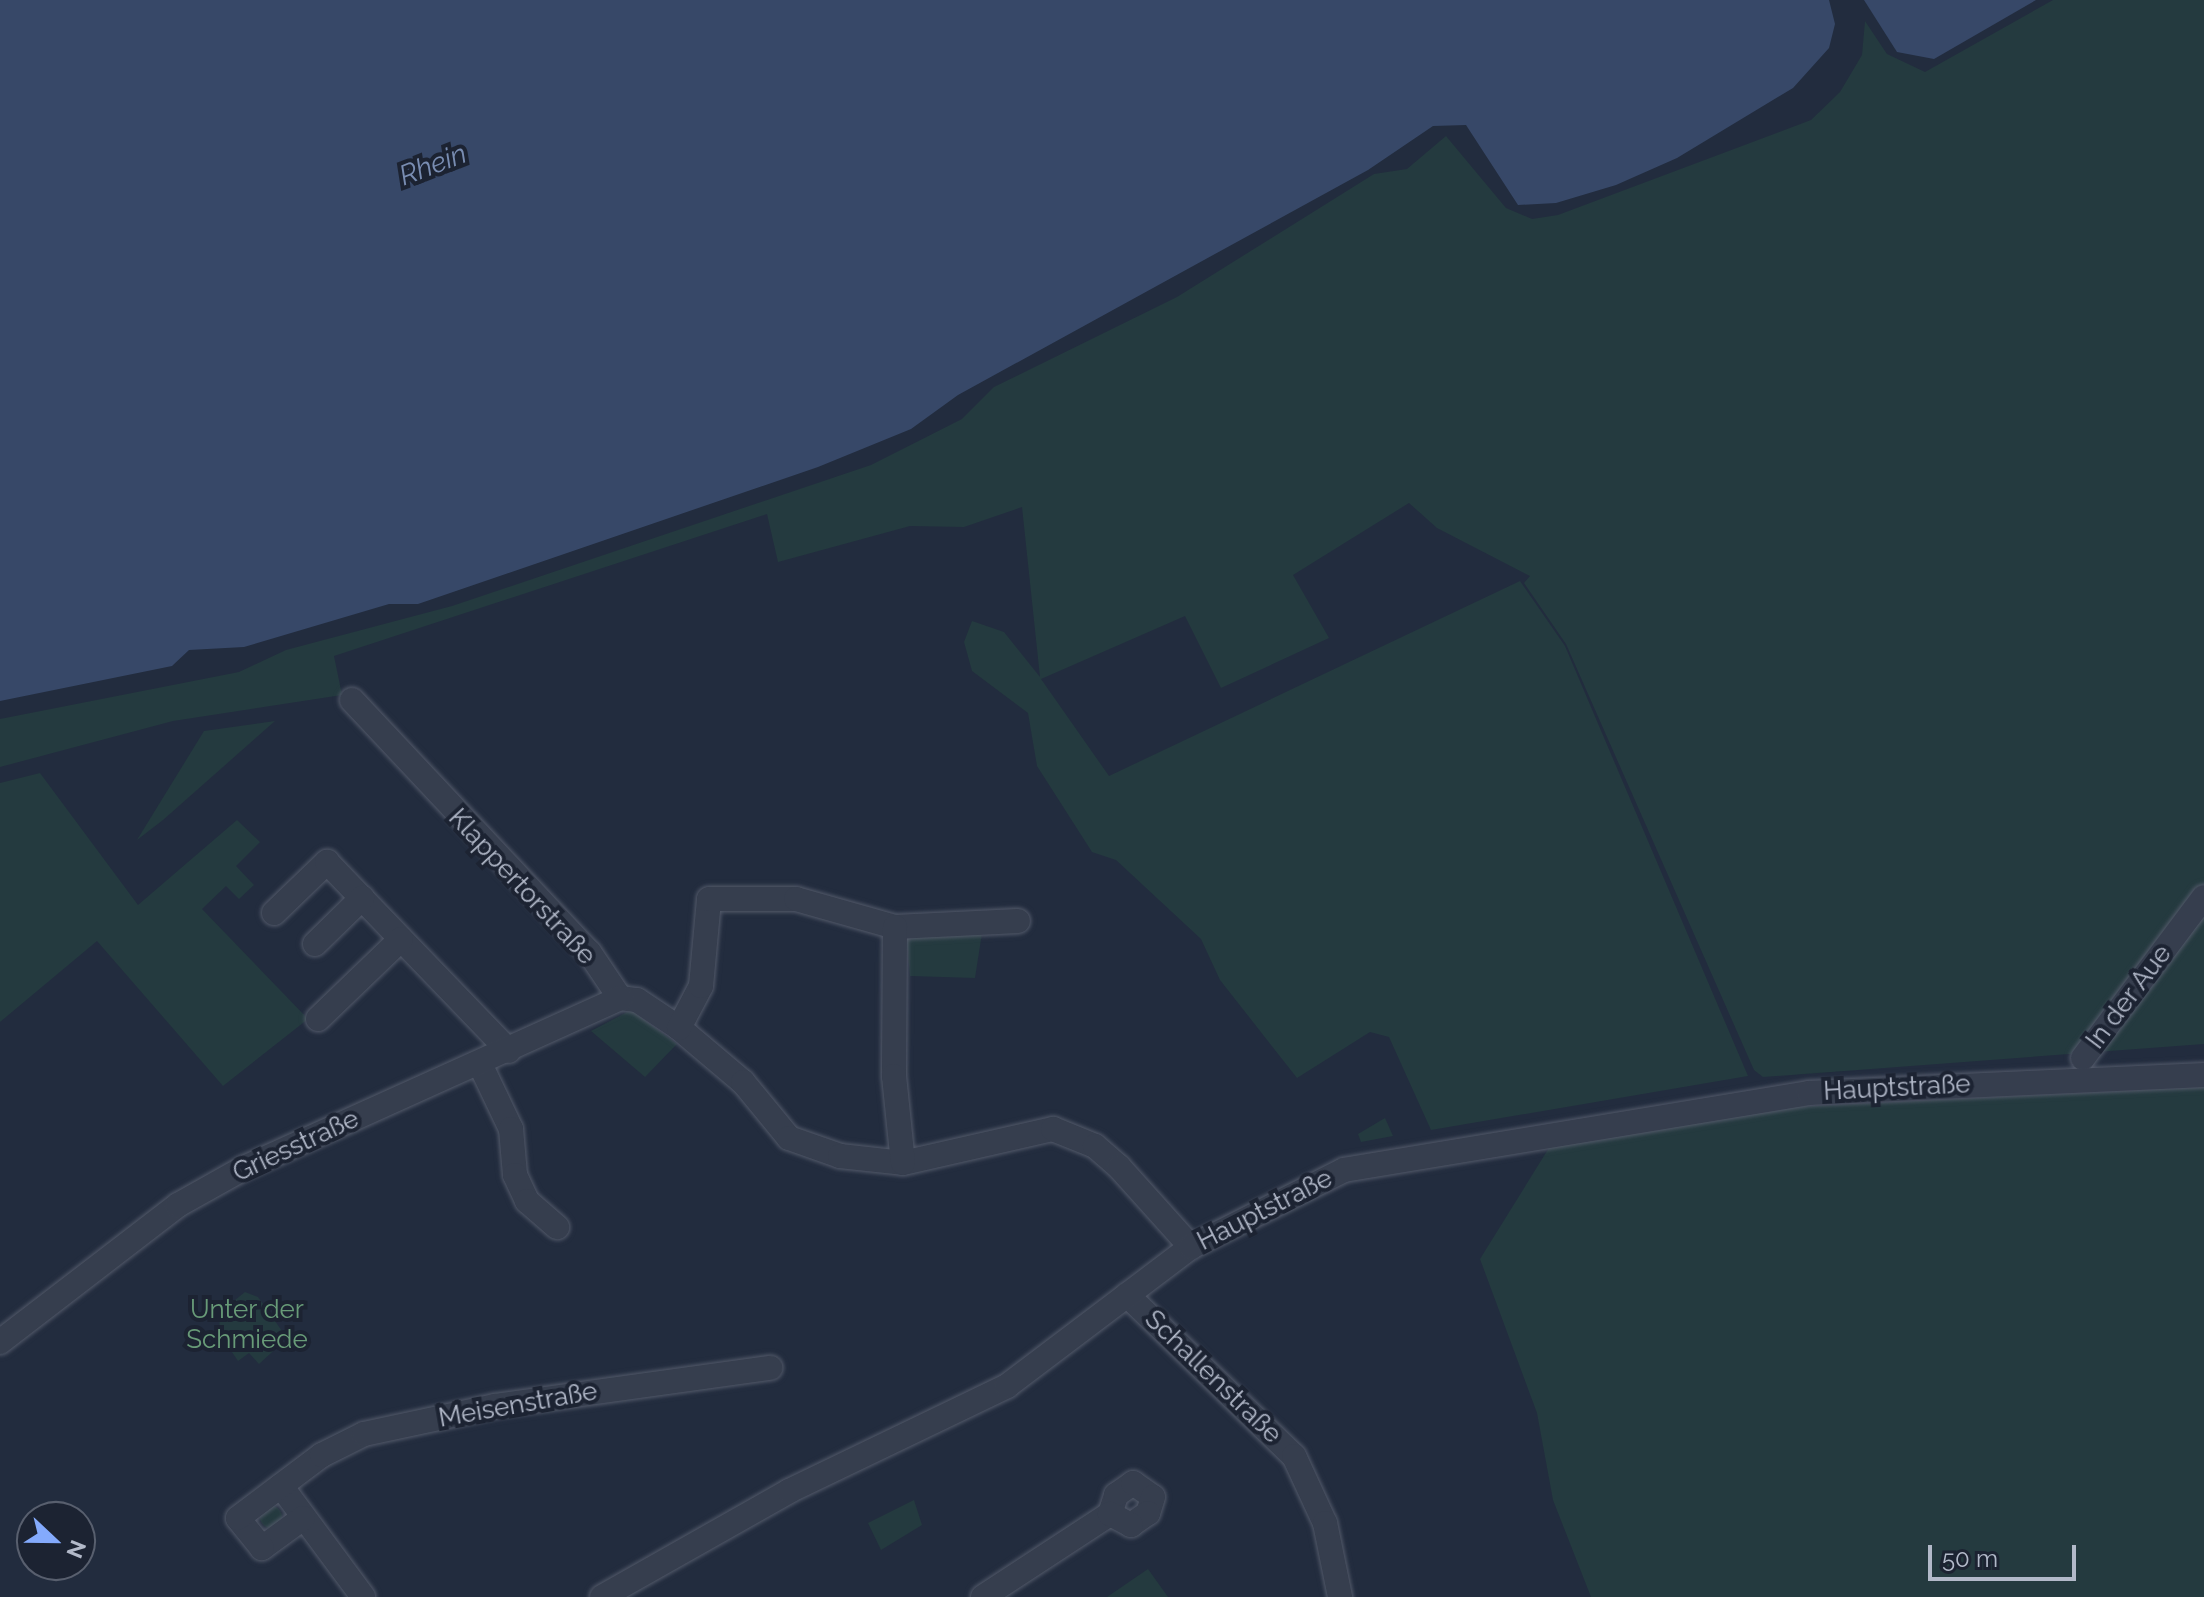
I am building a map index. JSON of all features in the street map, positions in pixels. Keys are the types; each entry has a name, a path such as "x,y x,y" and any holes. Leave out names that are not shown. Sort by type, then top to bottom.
{"street":[{"name":"Klappertorstraße","path":"352,700 589,952 620,998"},
{"path":"274,913 327,862 509,1051"},
{"name":"In der Aue","path":"2083,1058 2204,897"},
{"path":"315,944 362,898"},
{"path":"679,1028 701,986 709,899 796,899 895,927 1018,921"},
{"path":"895,927 894,1076 903,1163"},
{"path":"318,1019 401,939"},
{"path":"620,998 637,1000 679,1028 743,1082 789,1138 840,1156 903,1163 1053,1129 1107,1156 1191,1247"},
{"name":"Griesstraße","path":"0,1342 178,1205 620,998"},
{"path":"480,1064 511,1129 515,1175 527,1201 557,1227"},
{"name":"Hauptstraße","path":"602,1597 789,1491 1007,1386 1191,1247 1310,1183 1413,1154 1809,1093 2204,1075"},
{"name":"Schallenstraße","path":"1127,1295 1294,1456 1325,1523 1340,1597"},
{"name":"Meisenstraße","path":"303,1518 262,1548 238,1518 281,1486 364,1434 495,1406 770,1368"},
{"path":"281,1486 363,1597"},
{"path":"983,1597 1110,1514"}],"green space":[{"path":"2053,0 2204,0 2204,1044 1763,1077 1754,1070 1566,644 1524,583 1530,576 1437,528 1409,503 1293,575 1329,638 1221,688 1185,616 1041,679 1109,776 1520,581 1565,646 1748,1076 1431,1130 1389,1037 1370,1032 1297,1078 1220,980 1201,939 1116,860 1092,852 1037,766 1028,713 972,671 964,642 972,621 1004,632 1040,677 1022,507 964,527 910,526 778,562 767,514 334,656 342,695 173,721 0,767 0,719 239,672 286,650 452,606 871,465 962,419 994,387 1177,297 1374,174 1407,169 1446,136 1506,208 1532,219 1558,215 1811,120 1840,92 1862,55 1865,21 1887,54 1925,72"},
{"path":"275,721 163,820 137,840 204,731"},
{"path":"40,773 138,905 237,820 260,842 236,866 254,885 239,899 226,886 202,909 308,1019 223,1086 97,941 0,1022 0,783"},
{"path":"906,933 982,933 975,978 910,976"},
{"path":"631,1010 677,1044 645,1077 591,1031"},
{"path":"2204,1087 2204,1597 1591,1597 1553,1500 1537,1413 1480,1259 1552,1143 1773,1108"},
{"path":"1385,1118 1393,1136 1361,1142 1358,1134"},
{"name":"Unter der Schmiede","path":"245,1292 258,1297 282,1331 281,1344 259,1364 249,1353 238,1361 219,1333 220,1312"},
{"path":"914,1500 922,1525 881,1550 868,1523"},
{"path":"271,1506 279,1509 282,1517 279,1525 271,1528 263,1525 260,1517 263,1509"},
{"path":"1148,1569 1168,1597 1107,1597"}],"water":[{"name":"Rhein","path":"0,0 1829,0 1835,24 1829,48 1793,88 1677,158 1616,185 1556,203 1518,205 1466,125 1433,126 1368,170 958,395 911,429 818,467 418,604 389,604 244,647 189,650 172,666 0,701"},
{"path":"1864,0 2036,0 1934,59 1897,52"}]}
